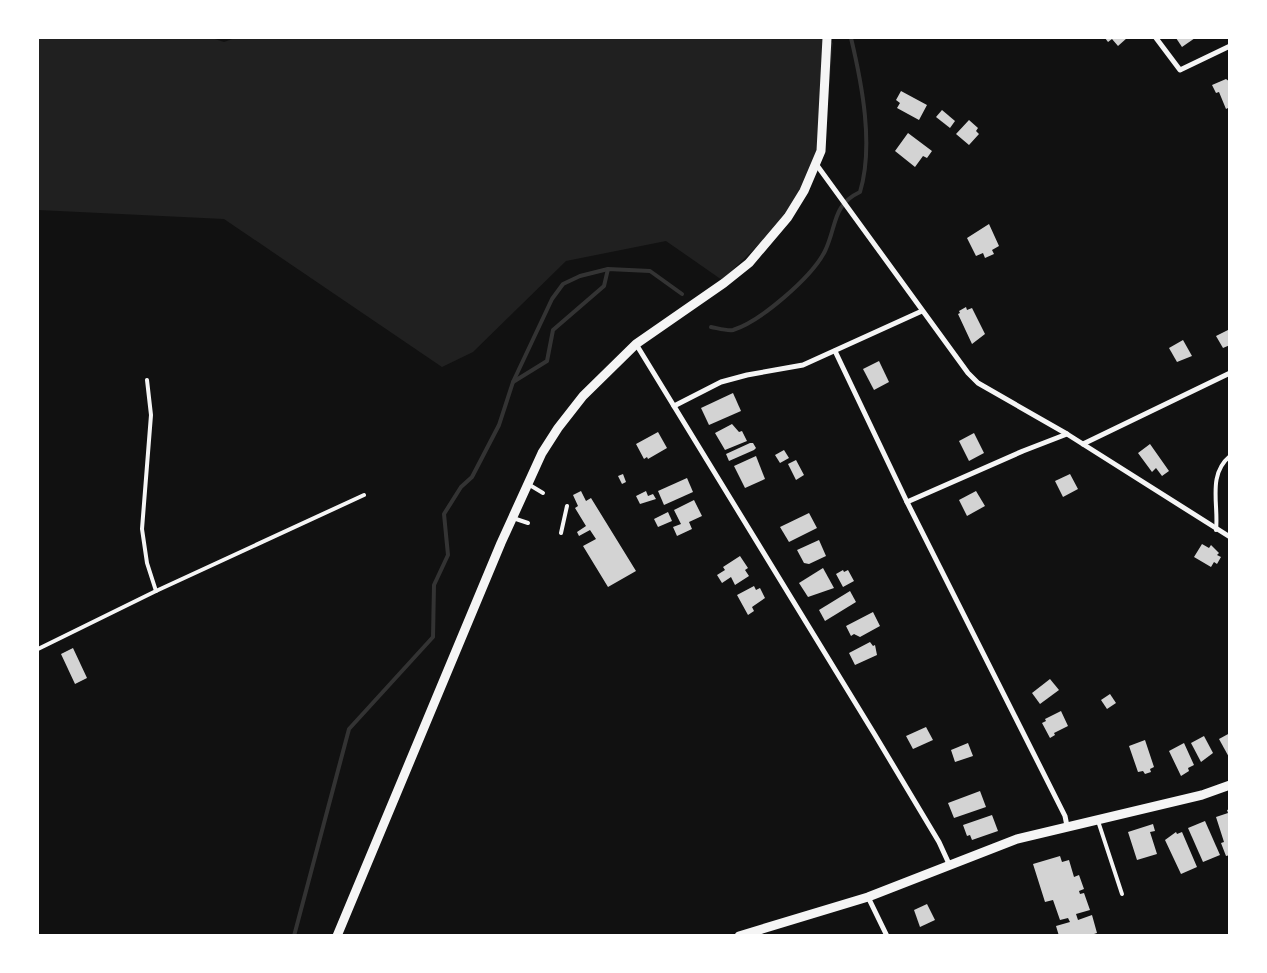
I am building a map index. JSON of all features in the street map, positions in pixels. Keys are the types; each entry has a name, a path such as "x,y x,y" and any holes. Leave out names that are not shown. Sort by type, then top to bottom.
{"street":[{"path":"338,936 512,518 558,428 583,396 636,344 724,283 749,262 788,217 804,191 821,151 827,38"},
{"path":"1156,38 1180,70 1230,46"},
{"path":"816,164 968,374 978,384 1084,444 1216,530 1230,537"},
{"path":"674,406 720,382 803,365 922,311"},
{"path":"636,344 875,735 939,842 950,866"},
{"path":"835,351 907,502 1065,816 1067,826"},
{"path":"1084,444 1230,373"},
{"path":"907,502 1023,451 1067,434"},
{"path":"739,936 868,897 1017,839 1202,795 1230,785"},
{"path":"868,897 887,936"}],"lane":[{"path":"147,380 151,415 142,529 146,563 156,591"},
{"path":"1216,530 1218,518 1214,497 1218,470 1230,456"},
{"path":"528,484 543,493"},
{"path":"38,649 156,591 364,495"},
{"path":"562,533 567,506"},
{"path":"512,518 528,523"},
{"path":"38,643 42,647"},
{"path":"1097,819 1122,894"}],"shaded area":[{"path":"38,38 212,38 224,42 235,38 825,38 833,43 823,158 782,222 722,280 666,241 566,261 473,352 442,367 224,219 38,210"}],"building":[{"path":"1105,38 1127,38 1118,46 1112,39 1108,42"},
{"path":"1176,38 1195,38 1182,47"},
{"path":"1226,79 1230,82 1230,107 1226,109 1219,92 1216,93 1212,85"},
{"path":"901,91 927,105 919,120 897,108 900,103 896,100"},
{"path":"942,110 955,121 950,128 936,117"},
{"path":"969,120 978,128 976,131 979,134 969,145 956,134"},
{"path":"908,133 932,151 927,158 923,156 915,167 895,151"},
{"path":"989,224 999,246 992,250 994,254 985,258 983,253 976,256 967,238"},
{"path":"966,307 967,310 972,308 985,334 972,344 958,314 960,313 959,311"},
{"path":"1230,329 1230,345 1223,348 1216,336"},
{"path":"1183,340 1192,356 1177,362 1169,348"},
{"path":"879,361 889,382 874,390 863,369"},
{"path":"733,393 741,411 709,425 701,408"},
{"path":"732,424 739,432 742,431 747,441 725,450 715,433"},
{"path":"658,432 667,448 648,459 647,457 644,459 636,444"},
{"path":"974,433 984,453 969,461 959,441"},
{"path":"753,443 756,448 754,450 729,461 726,454"},
{"path":"1150,444 1169,471 1162,476 1156,468 1152,472 1138,453"},
{"path":"784,450 789,458 780,463 775,455"},
{"path":"756,456 765,479 745,488 734,466"},
{"path":"796,460 804,475 796,480 788,464"},
{"path":"623,474 626,482 622,484 618,476"},
{"path":"1070,474 1078,489 1063,497 1055,481"},
{"path":"687,478 693,492 664,505 658,491"},
{"path":"581,491 586,501 591,498 636,571 608,587 583,546 596,539 590,530 579,536 577,532 586,526 575,508 578,506 573,495"},
{"path":"646,491 648,496 653,494 656,499 640,504 636,496"},
{"path":"976,491 985,506 967,516 959,500"},
{"path":"694,500 702,516 689,522 692,529 677,536 673,527 681,524 674,510"},
{"path":"668,512 672,521 658,527 654,519"},
{"path":"809,513 817,528 789,542 780,527"},
{"path":"819,540 826,556 809,564 804,563 797,550"},
{"path":"1202,544 1209,548 1211,545 1219,553 1217,555 1221,557 1217,564 1214,562 1211,567 1194,557"},
{"path":"740,556 748,568 745,570 749,576 735,585 731,577 722,583 717,575 725,570 723,567"},
{"path":"823,568 834,588 808,597 799,583"},
{"path":"843,570 844,572 848,570 854,581 843,587 836,574"},
{"path":"754,586 756,590 760,588 765,598 752,607 754,611 748,615 737,595"},
{"path":"850,591 856,602 825,621 819,610"},
{"path":"873,612 880,626 860,637 854,634 851,636 846,626"},
{"path":"870,642 873,646 875,645 877,655 855,665 849,653"},
{"path":"73,648 87,678 75,684 61,654"},
{"path":"1050,679 1059,690 1040,704 1032,693"},
{"path":"1110,694 1116,703 1107,709 1101,700"},
{"path":"1061,711 1068,726 1054,733 1055,735 1050,738 1042,723 1046,721 1045,719"},
{"path":"926,727 933,740 913,749 906,736"},
{"path":"1230,733 1230,759 1219,739"},
{"path":"1204,736 1213,753 1201,762 1191,743"},
{"path":"1145,740 1154,767 1150,769 1151,772 1145,774 1143,771 1138,772 1129,746"},
{"path":"968,743 973,756 955,762 951,750"},
{"path":"1184,743 1194,765 1188,768 1189,771 1181,776 1169,751"},
{"path":"980,791 986,807 954,818 948,803"},
{"path":"1230,809 1230,855 1226,856 1221,843 1224,842 1216,817 1228,813 1227,810"},
{"path":"992,815 998,831 972,840 970,835 967,836 963,825"},
{"path":"1205,821 1220,855 1203,862 1188,828"},
{"path":"1153,824 1155,831 1150,832 1157,854 1137,860 1128,832"},
{"path":"1176,832 1177,834 1182,832 1197,867 1181,874 1165,840"},
{"path":"1060,856 1062,862 1069,860 1074,877 1079,875 1084,889 1079,891 1080,894 1084,893 1090,910 1076,914 1078,920 1092,915 1097,933 1088,936 1059,936 1056,926 1070,922 1068,918 1060,920 1053,900 1045,902 1033,864"},
{"path":"927,904 935,920 920,927 914,910"}],"waterway":[{"path":"711,327 733,330 757,318 785,297 809,273 825,251 836,217 844,203 860,192 866,155 865,115 851,38"},
{"path":"513,382 552,299 563,284 580,276 608,269"},
{"path":"294,936 349,729 433,637 434,585 448,555 444,514 461,487 472,477 499,425 513,382 547,361 553,330 604,286 608,269 650,271 682,294"}]}
